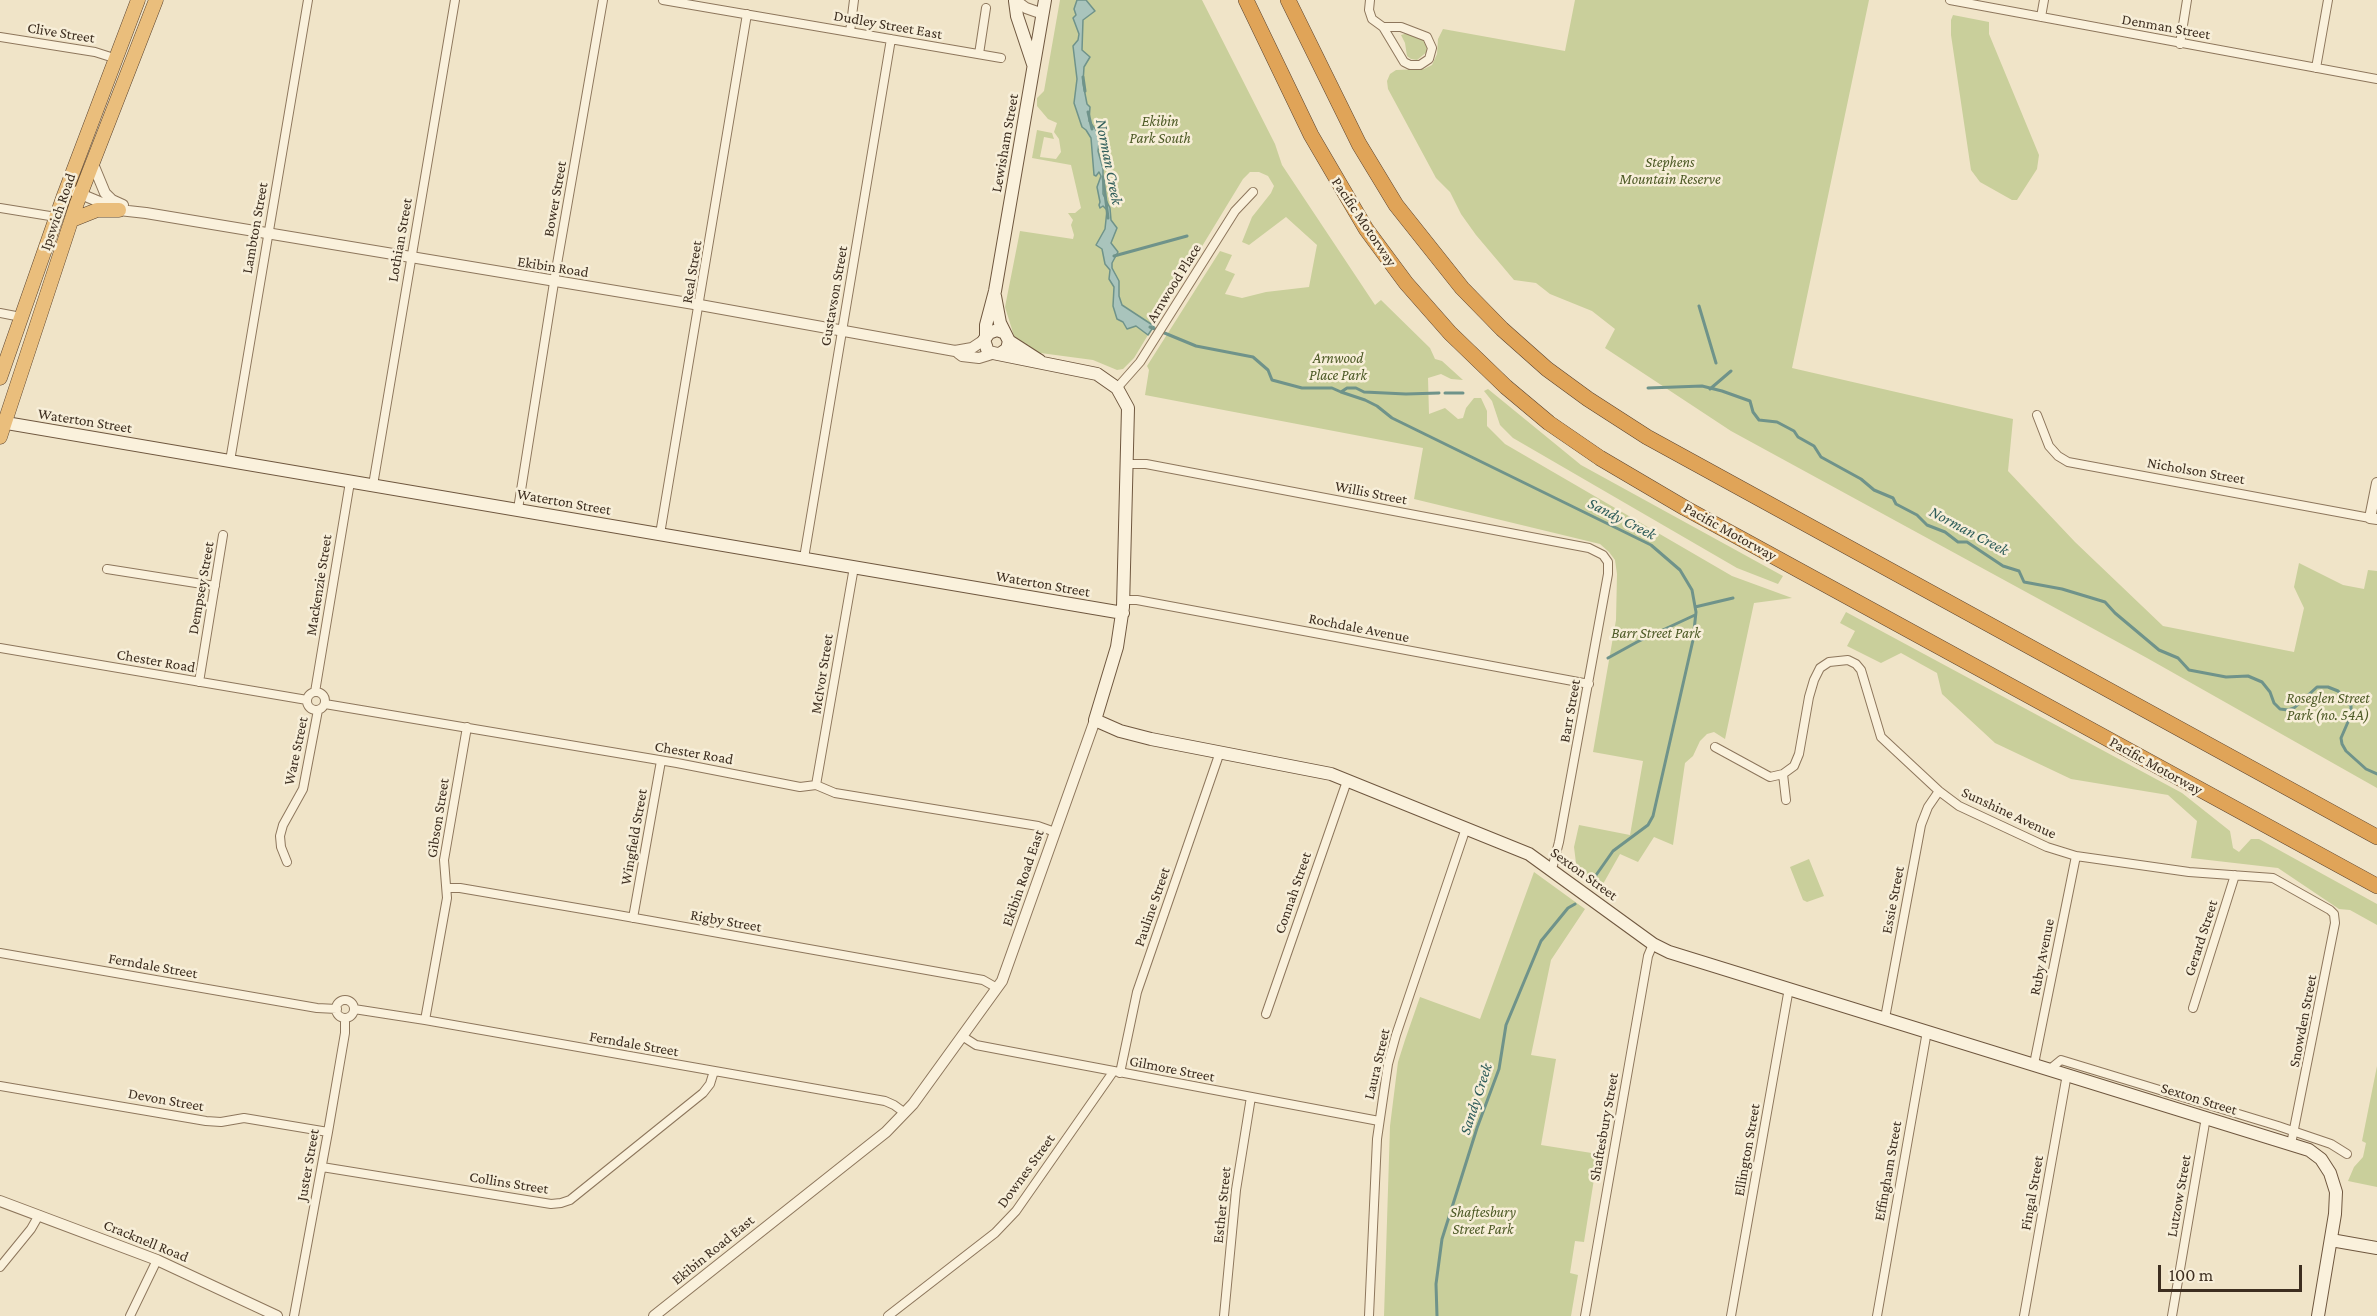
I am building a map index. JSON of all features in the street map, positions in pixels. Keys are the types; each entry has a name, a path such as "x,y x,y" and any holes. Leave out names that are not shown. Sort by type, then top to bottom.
{"highway":[{"name":"Ipswich Road","path":"0,378 66,188 138,0"},
{"name":"Ipswich Road","path":"0,437 3,422 80,194 156,0"},
{"name":"Pacific Motorway","path":"1246,0 1311,135 1366,229 1406,284 1450,333 1478,362 1549,423 1600,458 1685,508 2377,886"},
{"path":"1288,0 1359,144 1396,205 1462,288 1502,329 1547,369 1647,437 2377,837"},
{"path":"72,220 97,210 119,210"}],"main road":[{"path":"1015,0 1017,16 1033,65"},
{"name":"Lewisham Street","path":"985,338 1042,5"},
{"name":"Lewisham Street","path":"994,291 999,318 1007,337"},
{"path":"1043,363 1007,337 992,330 985,338 985,348 996,354 1097,375 1117,388"},
{"path":"996,354 1007,349 1007,337"},
{"name":"Ekibin Road East","path":"1095,720 1117,647 1124,600 1128,412 1117,388"},
{"name":"Waterton Street","path":"3,422 1123,613"},
{"name":"Sexton Street","path":"1095,720 1130,734 1319,771 1466,828 1529,854 1653,944 1669,952 2206,1117 2293,1138 2321,1159 2330,1173 2336,1192 2331,1240"},
{"path":"2318,1316 2331,1240 2377,1248"}],"street":[{"name":"Lambton Street","path":"230,461 308,0"},
{"name":"Lothian Street","path":"373,485 455,0"},
{"name":"Bower Street","path":"518,509 554,282 603,0"},
{"name":"Dudley Street East","path":"663,0 1001,58"},
{"path":"850,32 854,0"},
{"path":"1015,0 1026,8 1042,5"},
{"path":"1370,0 1371,15 1375,22 1383,27 1404,62 1410,65 1420,65 1429,59 1432,48 1427,37 1401,27 1383,27"},
{"name":"Denman Street","path":"1950,0 2377,79"},
{"path":"2041,17 2044,0"},
{"path":"2180,44 2187,0"},
{"path":"2316,68 2328,0"},
{"path":"979,54 986,8"},
{"name":"Real Street","path":"660,534 747,14"},
{"name":"Clive Street","path":"0,37 95,52 117,59"},
{"name":"Gustavson Street","path":"804,558 891,39"},
{"name":"Ekibin Road","path":"93,164 101,187 108,197 119,204 146,213"},
{"name":"Ekibin Road","path":"66,188 119,210 700,305 955,351 972,348 985,338"},
{"name":"Arnwood Place","path":"1117,388 1140,362 1236,211 1253,192"},
{"path":"0,208 56,217"},
{"path":"0,313 21,317"},
{"name":"Ekibin Road","path":"955,351 963,356 980,358 996,354"},
{"name":"Nicholson Street","path":"2037,415 2044,439 2049,446 2058,456 2072,463 2374,518"},
{"name":"Willis Street","path":"1128,464 1146,464 1590,548 1600,552 1606,558"},
{"name":"Mackenzie Street","path":"315,692 350,482"},
{"path":"2374,518 2377,483"},
{"name":"Dempsey Street","path":"199,682 224,536"},
{"name":"Barr Street","path":"1552,869 1559,842 1608,574 1606,558"},
{"name":"McIvor Street","path":"816,785 854,567"},
{"path":"106,569 214,586"},
{"name":"Rochdale Avenue","path":"1124,600 1137,600 1588,684"},
{"name":"Chester Road","path":"0,648 308,700"},
{"name":"Sunshine Avenue","path":"1784,774 1794,766 1799,754 1809,697 1820,668 1829,662 1848,660 1861,670 1881,737 1939,791 1969,811 2048,848 2076,856 2189,872 2273,878 2334,914"},
{"path":"315,692 323,695 325,704 318,710 310,708 308,700 315,692"},
{"name":"Chester Road","path":"325,704 800,787 816,785 841,794 1038,826 1055,832"},
{"name":"Ware Street","path":"287,862 281,847 281,831 303,789 318,710"},
{"name":"Ekibin Road East","path":"654,1316 886,1132 905,1113 962,1036 997,988 1011,959 1095,720"},
{"name":"Gibson Street","path":"425,1020 447,888 444,860 467,727"},
{"path":"1715,747 1770,777 1784,774 1786,800"},
{"name":"Pauline Street","path":"1117,1072 1137,992 1220,753"},
{"name":"Wingfield Street","path":"633,918 661,761"},
{"name":"Connah Street","path":"1266,1014 1347,781"},
{"name":"Essie Street","path":"1885,1018 1921,825 1928,807 1939,791"},
{"name":"Laura Street","path":"1370,1316 1379,1121 1396,1035 1466,828"},
{"name":"Ruby Avenue","path":"2034,1064 2076,856"},
{"name":"Gerard Street","path":"2193,1008 2235,875"},
{"name":"Rigby Street","path":"447,888 460,888 983,980 997,988"},
{"name":"Snowden Street","path":"2293,1138 2335,923 2334,914"},
{"name":"Shaftesbury Street","path":"1584,1316 1648,957 1653,944"},
{"name":"Ferndale Street","path":"0,953 317,1008 337,1009"},
{"name":"Ellington Street","path":"1731,1316 1789,988"},
{"path":"341,1001 352,1004 354,1009 353,1014 345,1018 340,1016 337,1009 341,1001"},
{"name":"Ferndale Street","path":"354,1009 889,1102 905,1113"},
{"name":"Juster Street","path":"294,1316 345,1033 345,1018"},
{"name":"Effingham Street","path":"1877,1316 1926,1031"},
{"name":"Gilmore Street","path":"962,1036 976,1045 1379,1121"},
{"name":"Sexton Street","path":"2050,1069 2061,1060 2293,1138"},
{"name":"Collins Street","path":"322,1167 551,1204 561,1203 570,1200 703,1093 710,1084 714,1071"},
{"name":"Downes Street","path":"888,1316 996,1233 1016,1211 1117,1072"},
{"name":"Fingal Street","path":"2024,1316 2067,1074"},
{"name":"Devon Street","path":"0,1086 206,1121 221,1122 244,1118 328,1132"},
{"name":"Esther Street","path":"1224,1316 1236,1190 1251,1097"},
{"name":"Lutzow Street","path":"2172,1316 2206,1117"},
{"path":"2293,1138 2331,1144 2347,1154"},
{"name":"Cracknell Road","path":"0,1201 157,1260 277,1316"},
{"path":"0,1267 31,1229 39,1215"},
{"path":"130,1316 157,1260"}],"green space":[{"path":"1060,0 1202,0 1275,144 1282,165 1375,305 1381,300 1430,348 1435,359 1442,361 1463,380 1451,379 1441,374 1428,378 1429,414 1445,408 1458,419 1463,418 1466,408 1474,398 1481,398 1487,411 1487,426 1505,444 1732,576 1792,598 1754,603 1725,739 1714,732 1707,734 1700,741 1693,756 1685,763 1673,845 1654,837 1638,862 1620,854 1603,884 1577,871 1574,847 1579,825 1630,835 1643,761 1593,752 1616,620 1615,560 1600,544 1414,499 1423,448 1145,395 1149,370 1147,366 1220,251 1232,255 1225,270 1235,274 1225,294 1242,298 1266,292 1309,287 1317,245 1286,217 1249,245 1242,242 1252,217 1274,186 1268,176 1259,172 1250,172 1243,179 1134,358 1123,369 1117,370 1093,360 1033,352 1029,346 1014,336 1005,307 1020,231 1073,239 1071,225 1073,220 1068,213 1075,213 1081,208 1071,165 1032,158 1037,130 1052,133 1054,139 1044,137 1040,157 1056,159 1061,152 1059,139 1054,132 1057,123 1048,119 1037,106 1037,98 1044,91"},
{"name":"Stephens Mountain Reserve","path":"1575,0 1869,0 1792,368 2013,419 2008,471 2075,542 2163,626 2294,652 2304,608 2294,587 2299,563 2343,585 2364,589 2368,570 2377,571 2377,788 2147,658 1731,431 1605,348 1615,329 1592,311 1550,294 1536,283 1514,280 1476,235 1461,214 1450,192 1436,178 1388,89 1387,81 1390,74 1396,70 1424,69 1432,65 1437,54 1438,39 1443,29 1565,51"},
{"path":"1953,15 1989,22 1989,34 2039,155 2037,169 2017,200 2012,200 1980,182 1971,170 1951,35"},
{"path":"1408,33 1424,40 1428,47 1428,51 1417,60 1407,56 1401,35"},
{"path":"1488,389 1581,465 1783,576 1778,584 1737,568 1513,438 1500,425 1492,401 1484,391"},
{"path":"1846,612 2182,793 2230,831 2233,848 2239,852 2251,839 2259,839 2377,904 2377,925 2350,910 2339,909 2278,868 2191,858 2197,821 2168,795 2071,779 1995,743 1942,694 1937,673 1901,653 1881,663 1847,646 1855,631 1840,623"},
{"path":"1809,859 1824,896 1807,902 1803,900 1790,867"},
{"name":"Shaftesbury Street Park","path":"1534,872 1585,909 1551,960 1531,1055 1556,1059 1541,1145 1598,1154 1584,1242 1575,1241 1570,1273 1578,1275 1571,1316 1384,1316 1390,1126 1398,1062 1405,1040 1420,997 1480,1019"},
{"path":"2377,1066 2377,1187 2348,1181 2354,1167 2363,1157 2366,1143 2362,1141"}],"water":[{"path":"1077,0 1086,0 1095,11 1083,20 1082,50 1090,57 1084,67 1083,83 1087,104 1090,107 1089,121 1100,135 1098,151 1103,169 1103,194 1110,208 1111,220 1117,228 1111,243 1118,252 1112,268 1119,281 1119,296 1122,305 1154,326 1148,335 1136,326 1127,329 1123,322 1117,319 1113,306 1114,287 1109,279 1110,270 1105,264 1102,249 1096,245 1105,229 1107,210 1103,206 1100,208 1099,205 1097,187 1101,176 1099,172 1096,176 1094,175 1091,138 1082,127 1074,103 1077,79 1073,46 1079,34 1073,18 1076,15 1074,9"}],"waterway":[{"name":"Norman Creek","path":"1083,77 1085,91"},
{"name":"Norman Creek","path":"1088,112 1092,129"},
{"name":"Norman Creek","path":"1103,177 1108,218"},
{"path":"1114,256 1187,236"},
{"path":"1699,306 1716,363"},
{"name":"Norman Creek","path":"1150,327 1196,346 1253,357 1268,370 1272,380 1302,388 1332,388 1341,392 1347,388 1356,388 1364,392 1439,393"},
{"path":"1710,389 1731,371"},
{"name":"Norman Creek","path":"1648,388 1702,386 1750,401 1753,412 1759,420 1777,422 1794,431 1798,437 1814,446 1821,457 1861,479 1874,490 1893,498 1896,504 1917,515 1927,525 1945,532 1958,542 1967,542 2003,566 2019,571 2024,582 2062,589 2105,602 2159,650 2178,658 2189,670 2226,677 2248,676 2262,682 2280,709 2294,708 2317,687 2328,687 2338,691 2351,706 2351,715 2341,738 2342,744 2346,751 2366,769 2377,774"},
{"name":"Sandy Creek","path":"1341,392 1365,400 1392,418 1651,545 1680,570 1692,590 1696,612 1693,640 1653,816 1648,825 1613,851 1594,878"},
{"name":"Norman Creek","path":"1445,393 1463,393"},
{"path":"1695,607 1733,598"},
{"path":"1608,658 1695,615"},
{"name":"Sandy Creek","path":"1437,1316 1436,1284 1442,1239 1477,1128 1499,1069 1506,1025 1541,941 1568,908 1575,904"}],"park label":[{"name":"Ekibin Park South","path":"1160,130"},
{"name":"Arnwood Place Park","path":"1338,366"},
{"name":"Barr Street Park","path":"1656,633"},
{"name":"Roseglen Street Park (no. 54A)","path":"2328,706"}]}
